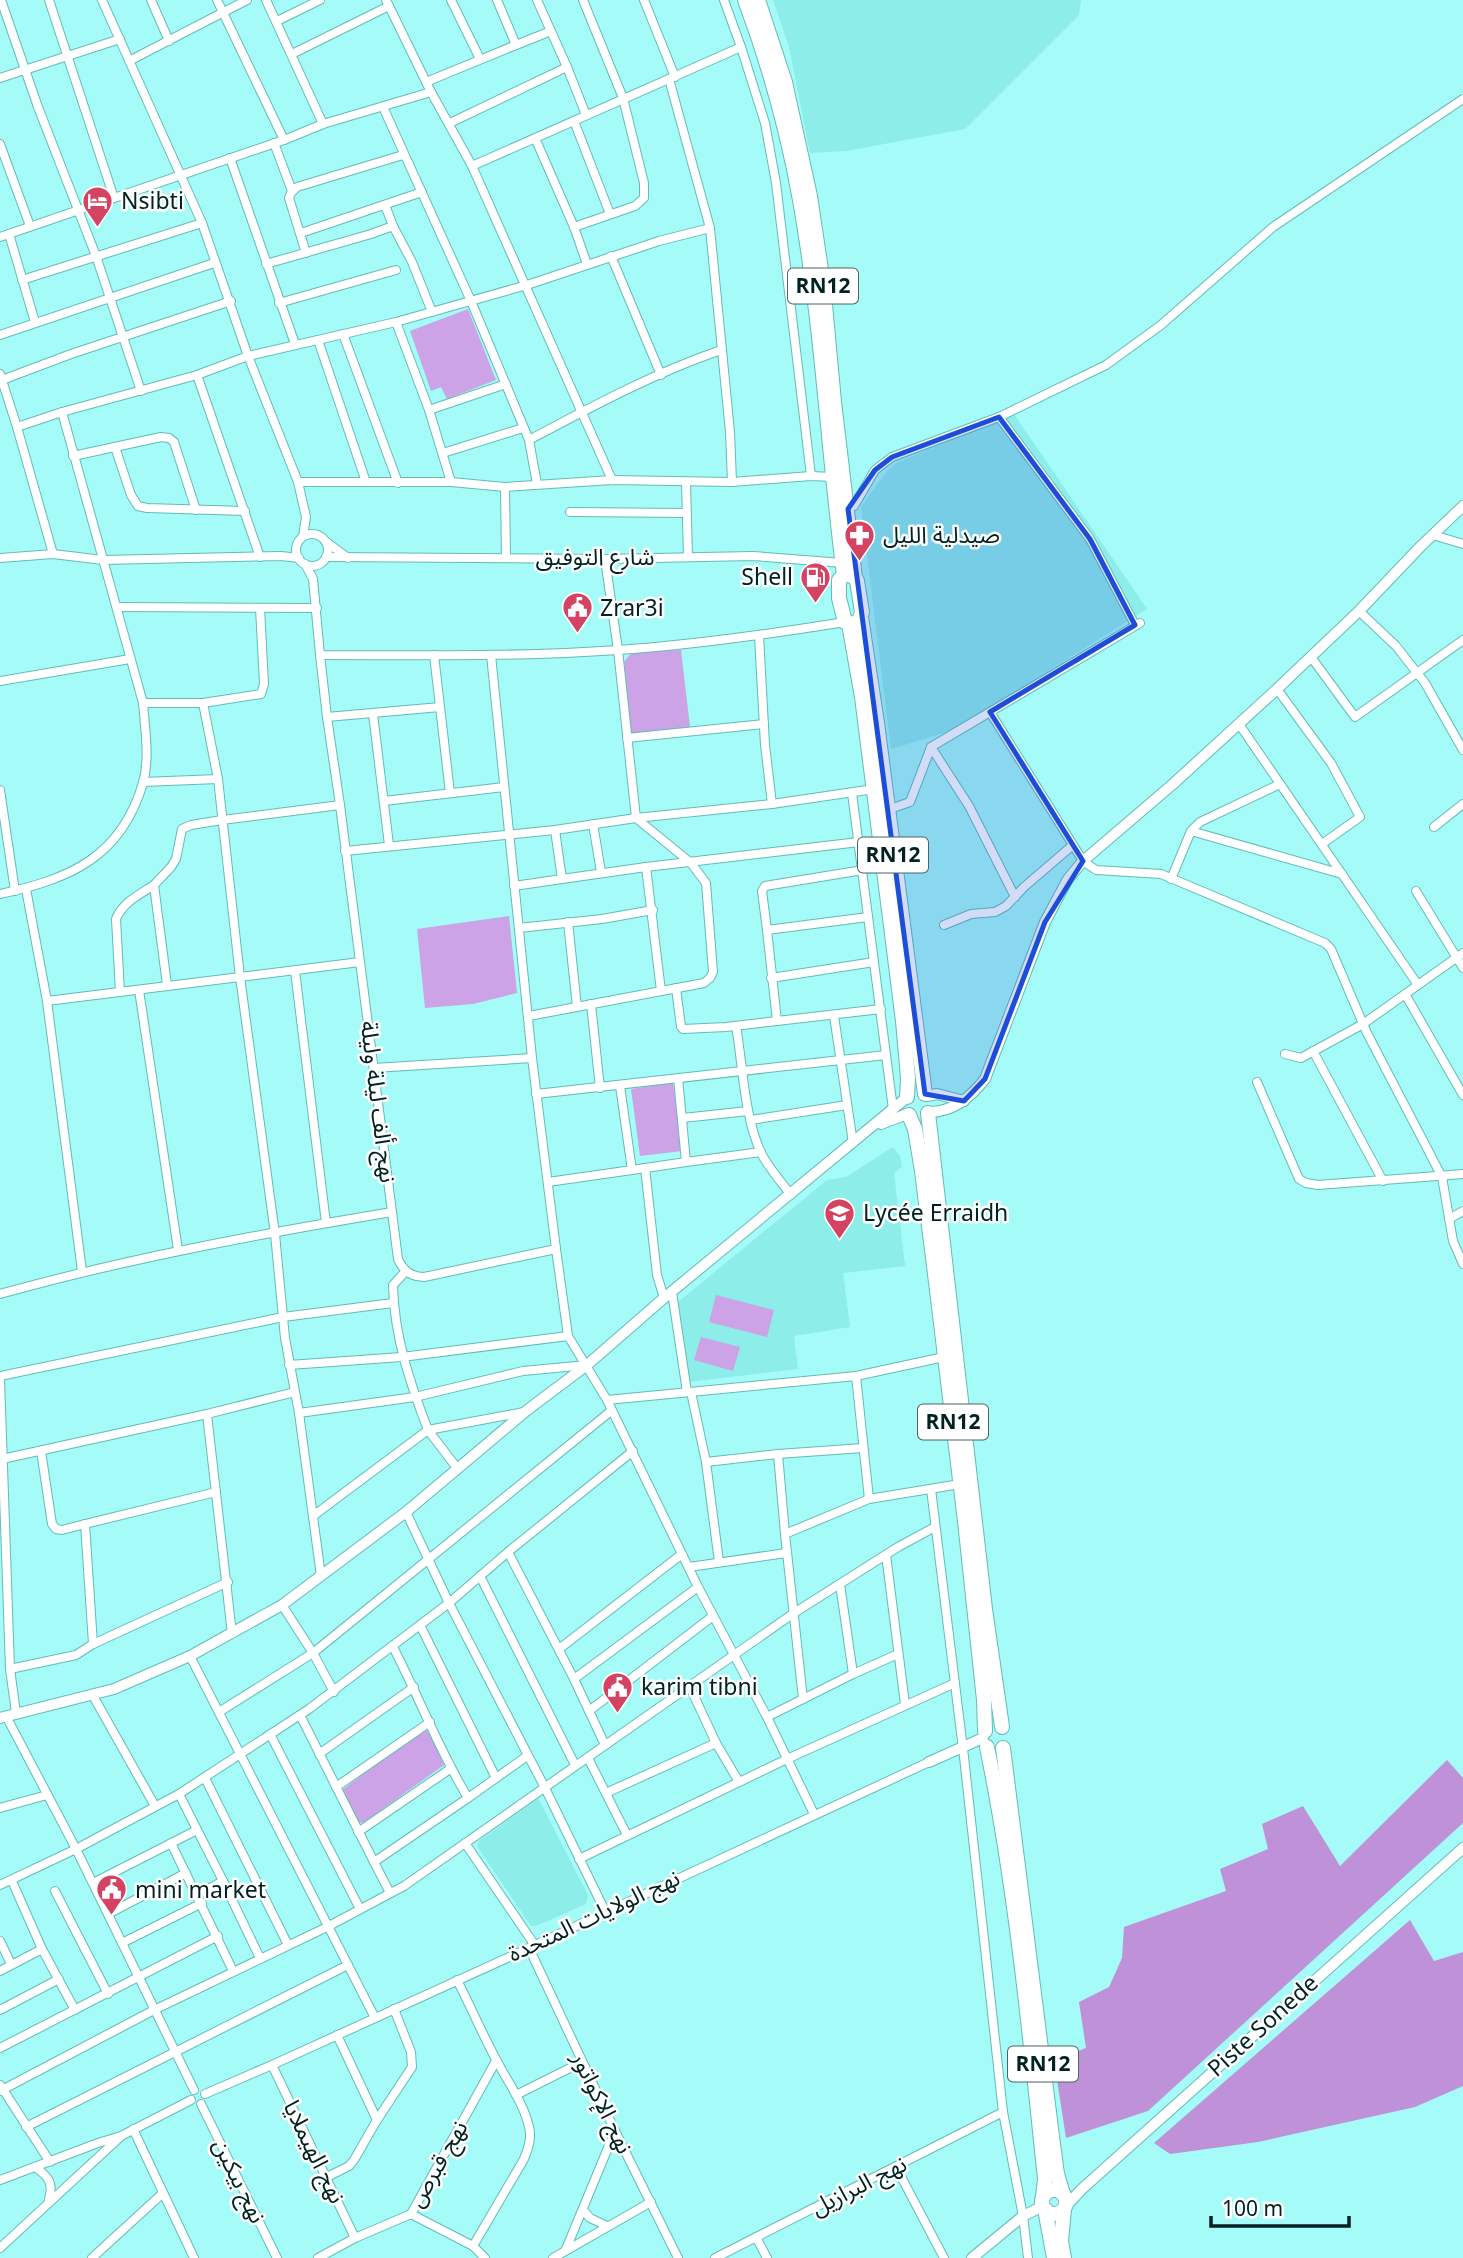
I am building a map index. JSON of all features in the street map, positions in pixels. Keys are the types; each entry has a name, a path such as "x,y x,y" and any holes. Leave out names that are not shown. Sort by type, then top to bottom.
{"highway":[{"name":"RN12","path":"745,0 780,116 799,198 813,288 833,477 847,572 860,597 852,621 903,1021 908,1078 904,1107 915,1129 922,1171 984,1700 985,1739 1004,1843 1021,1969 1045,2179 1044,2204 1054,2258"},
{"name":"RN12","path":"758,0 785,82 810,196 823,283 848,509 847,572 839,583 841,606 852,621 876,711 887,810 930,1104 928,1112 985,1609 1002,1727 1008,1737 1003,1748 1057,2174 1064,2203 1061,2241 1064,2258"},
{"path":"927,1095 918,1091 904,1107 917,1118 928,1112"},
{"path":"1002,1727 991,1727 985,1739 997,1750 1003,1748"},
{"path":"1053,2190 1064,2203 1054,2214 1044,2204 1053,2190"}],"street":[{"path":"1,0 96,256 141,391"},
{"path":"50,0 114,198"},
{"path":"102,0 202,223 248,356 298,482 306,517 328,549 313,579"},
{"path":"151,0 169,41"},
{"path":"218,0 279,142 292,191"},
{"path":"129,61 247,0"},
{"path":"266,0 323,124"},
{"path":"277,21 320,0"},
{"path":"451,0 480,60"},
{"path":"497,0 516,45"},
{"path":"537,0 586,115"},
{"path":"574,227 635,206 644,198 644,183 622,98 583,0"},
{"path":"644,0 672,78 710,228 730,432 732,482"},
{"path":"724,0 765,123 776,183 811,476"},
{"path":"292,54 388,3 431,92 472,166 612,480"},
{"path":"426,82 551,30"},
{"path":"0,78 120,39"},
{"path":"472,166 741,47"},
{"path":"450,123 568,68"},
{"path":"35,322 5,235 279,142 323,124 431,92"},
{"path":"848,509 854,506 875,470 892,457 999,417 1106,365 1161,325 1273,227 1463,99"},
{"path":"383,107 471,301 529,440 537,484"},
{"path":"574,121 610,214"},
{"path":"535,138 587,264"},
{"path":"0,144 30,226"},
{"path":"306,253 289,198 292,191 297,187 403,155"},
{"path":"230,158 295,345"},
{"path":"301,233 422,192"},
{"path":"385,205 432,312"},
{"path":"22,280 202,223"},
{"path":"266,264 393,226"},
{"path":"17,427 197,375 248,356 396,322 527,285 611,256 710,228"},
{"path":"611,256 661,375"},
{"path":"0,335 215,262"},
{"path":"279,303 396,270"},
{"path":"53,554 1,377 231,301"},
{"path":"396,322 429,410 451,482"},
{"path":"343,334 398,483"},
{"path":"318,340 366,482"},
{"path":"529,440 583,411 721,350"},
{"path":"197,375 260,557"},
{"path":"429,410 506,384"},
{"path":"0,894 26,889 68,875 100,854 118,835 143,782 146,735 143,703 62,412"},
{"path":"887,810 910,802 931,747 1137,624 1090,539 999,417"},
{"path":"443,453 523,428"},
{"path":"74,456 161,437 169,438 174,442 196,510"},
{"path":"116,447 136,504 148,508 244,511"},
{"path":"298,482 451,482 505,487 612,480 732,482 833,477"},
{"path":"686,482 688,556"},
{"path":"505,487 506,558"},
{"path":"928,1112 946,1110 964,1101 985,1079 1045,922 1068,879 1083,861 1277,689 1463,506"},
{"path":"570,512 685,513"},
{"path":"306,517 296,551 313,579"},
{"path":"281,556 311,534 322,538 348,558"},
{"path":"1433,535 1463,544"},
{"path":"0,558 53,554 103,560 281,556 313,566 323,560"},
{"name":"شارع التوفيق","path":"323,560 753,556 847,572"},
{"path":"529,1016 704,983 713,972 706,883 691,863 636,818 605,559"},
{"name":"نهج ألف ليلة وليلة","path":"313,579 327,717 398,1259 406,1271"},
{"path":"118,607 317,608"},
{"path":"143,703 203,703 263,692 260,608"},
{"path":"1359,611 1396,646 1417,673 1463,750"},
{"path":"320,654 491,655 618,650 759,636 852,621"},
{"path":"759,636 772,804"},
{"path":"1311,657 1355,717 1463,640"},
{"path":"434,655 450,793"},
{"path":"491,655 536,1094 568,1335 607,1400 698,1587 767,1717 814,1814"},
{"path":"0,681 130,659"},
{"path":"1277,689 1331,763 1360,817 1321,844"},
{"path":"203,703 218,779 289,1365 299,1413 321,1576"},
{"path":"327,717 440,707"},
{"path":"990,712 1083,861 1096,870 1161,874 1325,943 1331,949 1363,1024 1442,1177 1453,1241 1463,1264"},
{"path":"373,714 389,845"},
{"path":"627,738 764,724"},
{"path":"1239,724 1419,985"},
{"path":"931,747 969,806 1015,897"},
{"path":"143,782 218,779"},
{"path":"1171,878 1191,831 1200,822 1280,784"},
{"path":"384,801 504,786"},
{"path":"345,851 555,830 874,789"},
{"path":"0,790 15,891"},
{"path":"7,1716 114,1689 190,1656 282,1605 406,1512 853,1143 904,1107 886,1055 852,793"},
{"path":"1434,827 1463,804"},
{"path":"120,992 116,919 130,900 154,885 171,867 176,859 182,830 191,825 222,820 340,805"},
{"path":"593,824 601,872"},
{"path":"555,830 562,879"},
{"path":"1191,831 1342,874"},
{"path":"514,886 601,872 859,842"},
{"path":"944,925 971,914 995,912 1006,906 1073,845"},
{"path":"646,867 661,991"},
{"path":"777,1021 762,891 765,886 863,870"},
{"path":"154,885 167,985"},
{"path":"26,889 47,1001 82,1271"},
{"path":"1416,891 1460,955 1463,968"},
{"path":"519,928 653,910"},
{"path":"767,930 868,917"},
{"path":"568,922 577,1007"},
{"path":"1285,1054 1301,1058 1363,1024 1460,955"},
{"path":"47,1001 360,962"},
{"path":"771,978 874,962"},
{"path":"295,971 326,1223"},
{"path":"676,988 681,1028 736,1026 881,1009"},
{"path":"139,990 178,1250"},
{"path":"1405,994 1463,1095"},
{"path":"591,1004 600,1088"},
{"path":"834,1016 853,1143"},
{"path":"736,1026 750,1115 761,1152 791,1195"},
{"path":"1313,1051 1383,1181"},
{"path":"536,1094 886,1055"},
{"path":"374,1068 532,1058"},
{"path":"678,1078 685,1162"},
{"path":"1257,1082 1299,1179 1306,1184 1463,1174"},
{"path":"620,1086 632,1170"},
{"path":"927,1095 937,1094 964,1101"},
{"path":"682,1118 750,1115 847,1105"},
{"path":"548,1182 761,1152"},
{"path":"645,1168 657,1275 668,1295 706,1462 719,1562"},
{"path":"1449,1219 1463,1211"},
{"path":"0,1294 82,1271 178,1250 392,1212"},
{"path":"457,1468 428,1430 415,1397 402,1357 393,1303 393,1286 406,1271 413,1276 424,1277 556,1249"},
{"path":"194,2090 76,1849 7,1716 10,1669 0,1377 283,1317 393,1303"},
{"path":"289,1365 402,1357 568,1335"},
{"path":"607,1400 856,1376 944,1357"},
{"path":"299,1413 415,1397 523,1371 587,1365"},
{"path":"856,1376 869,1499"},
{"path":"2,1459 295,1392"},
{"path":"219,1712 313,1653 611,1410"},
{"path":"313,1516 428,1430 526,1411"},
{"path":"207,1414 232,1634"},
{"path":"706,1462 863,1448"},
{"path":"41,1451 52,1524 56,1529 62,1530 216,1492"},
{"path":"0,1885 76,1849 179,1794 299,1716 449,1603 633,1451"},
{"path":"778,1454 803,1699"},
{"path":"785,1534 869,1499 960,1484"},
{"path":"931,1489 1003,2112 1023,2216 1028,2258"},
{"path":"406,1512 449,1603 605,1911"},
{"path":"85,1524 93,1644"},
{"path":"50,2162 1,2089 404,1886 794,1613 935,1527"},
{"path":"508,1552 574,1679 604,1745"},
{"path":"689,1567 786,1553"},
{"path":"559,1649 682,1554"},
{"path":"886,1555 905,1704"},
{"path":"480,1576 575,1765"},
{"path":"10,1669 76,1655 93,1644 228,1582"},
{"path":"840,1584 853,1674"},
{"path":"574,1679 698,1587"},
{"path":"282,1605 334,1692"},
{"path":"589,1710 713,1616"},
{"path":"420,1625 496,1778"},
{"path":"393,1647 450,1769 468,1798"},
{"path":"767,1717 898,1654"},
{"path":"190,1656 375,2018"},
{"path":"579,1859 905,1704 955,1683"},
{"path":"689,1685 716,1743 739,1782"},
{"path":"319,1754 414,1687"},
{"path":"92,1694 155,1806"},
{"path":"299,1716 390,1893"},
{"path":"336,1787 430,1722"},
{"path":"270,1734 360,1909"},
{"name":"نهج الولايات المتحدة","path":"205,2094 814,1814 985,1739"},
{"path":"606,1793 716,1743"},
{"path":"374,1862 527,1756"},
{"path":"588,1758 627,1835"},
{"path":"358,1832 450,1769"},
{"path":"205,1778 288,1945"},
{"path":"0,1808 47,1794"},
{"path":"179,1794 260,1958"},
{"path":"93,1883 197,1830"},
{"path":"172,1843 233,1971"},
{"name":"نهج الإكواتور","path":"465,1843 531,1946 582,2062 678,2258"},
{"name":"Piste Sonede","path":"1064,2203 1463,1848"},
{"path":"108,1914 186,1872"},
{"path":"12,1881 42,1949 75,2010"},
{"path":"122,1943 199,1899 223,1881"},
{"path":"55,1891 108,1994"},
{"path":"0,2048 218,1936"},
{"path":"0,1941 11,1964"},
{"path":"0,1971 42,1949"},
{"path":"26,2127 348,1965"},
{"path":"0,2010 59,1979"},
{"path":"457,1980 529,2126 529,2148 473,2246"},
{"path":"327,2177 349,2166 354,2160 412,2067 411,2052 394,2009"},
{"path":"337,2035 377,2120"},
{"name":"نهج قبرص","path":"317,2258 411,2214 496,2061"},
{"path":"516,2095 582,2062"},
{"name":"نهج الهيملايا","path":"272,2065 355,2238"},
{"path":"191,2100 194,2104 205,2101 205,2094 194,2090"},
{"path":"191,2100 194,2090"},
{"path":"0,2248 121,2136 191,2100"},
{"name":"نهج بيكين","path":"201,2104 276,2258"},
{"name":"نهج البرازيل","path":"715,2258 1003,2112"},
{"path":"133,2129 194,2258"},
{"path":"566,2249 615,2131"},
{"path":"0,2180 121,2136"},
{"path":"35,2167 48,2177 52,2185 49,2202"},
{"path":"896,2167 944,2258"},
{"path":"92,2258 162,2194"},
{"path":"553,2258 651,2202"},
{"path":"972,2258 1023,2216 1044,2204"},
{"path":"583,2210 590,2218 607,2226"},
{"path":"411,2214 473,2246 485,2258"},
{"path":"756,2237 767,2258"}],"highlighted area":[{"path":"999,417 1090,539 1135,625 990,712 1083,861 1045,922 985,1079 964,1101 925,1094 848,509 875,470 892,457"}],"shaded area":[{"path":"773,0 1081,0 1079,15 965,129 846,151 810,153 789,47"},
{"path":"468,309 496,380 447,399 441,387 431,391 410,331"},
{"path":"1014,414 1147,609 954,730 891,749 861,507 896,463"},
{"path":"681,650 690,727 631,734 624,662 632,652"},
{"path":"509,916 517,993 473,1004 425,1008 417,929"},
{"path":"673,1083 682,1151 640,1156 631,1089"},
{"path":"893,1147 900,1156 902,1167 894,1173 905,1266 843,1273 850,1327 794,1336 798,1369 688,1382 678,1302 827,1180 846,1177"},
{"path":"716,1295 774,1310 767,1337 709,1322"},
{"path":"701,1337 740,1347 733,1371 694,1360"},
{"path":"423,1730 429,1731 444,1765 363,1823 358,1822 342,1790"},
{"path":"1447,1760 1463,1778 1463,1823 1148,2111 1066,2138 1054,2060 1086,2048 1079,2002 1109,1987 1122,1958 1124,1927 1226,1891 1220,1869 1268,1849 1262,1824 1303,1806 1340,1866"},
{"path":"538,1798 588,1895 586,1904 531,1926 477,1846 479,1841"},
{"path":"1410,1920 1434,1961 1463,1952 1463,2086 1415,2107 1258,2142 1170,2154 1154,2143"}],"place":[{"name":"Nsibti","path":"98,228"},
{"name":"صيدلية الليل","path":"860,562"},
{"name":"Shell","path":"816,604"},
{"name":"Zrar3i","path":"577,635"},
{"name":"Lycée Erraidh","path":"840,1240"},
{"name":"karim tibni","path":"618,1714"},
{"name":"mini market","path":"112,1917"}]}
